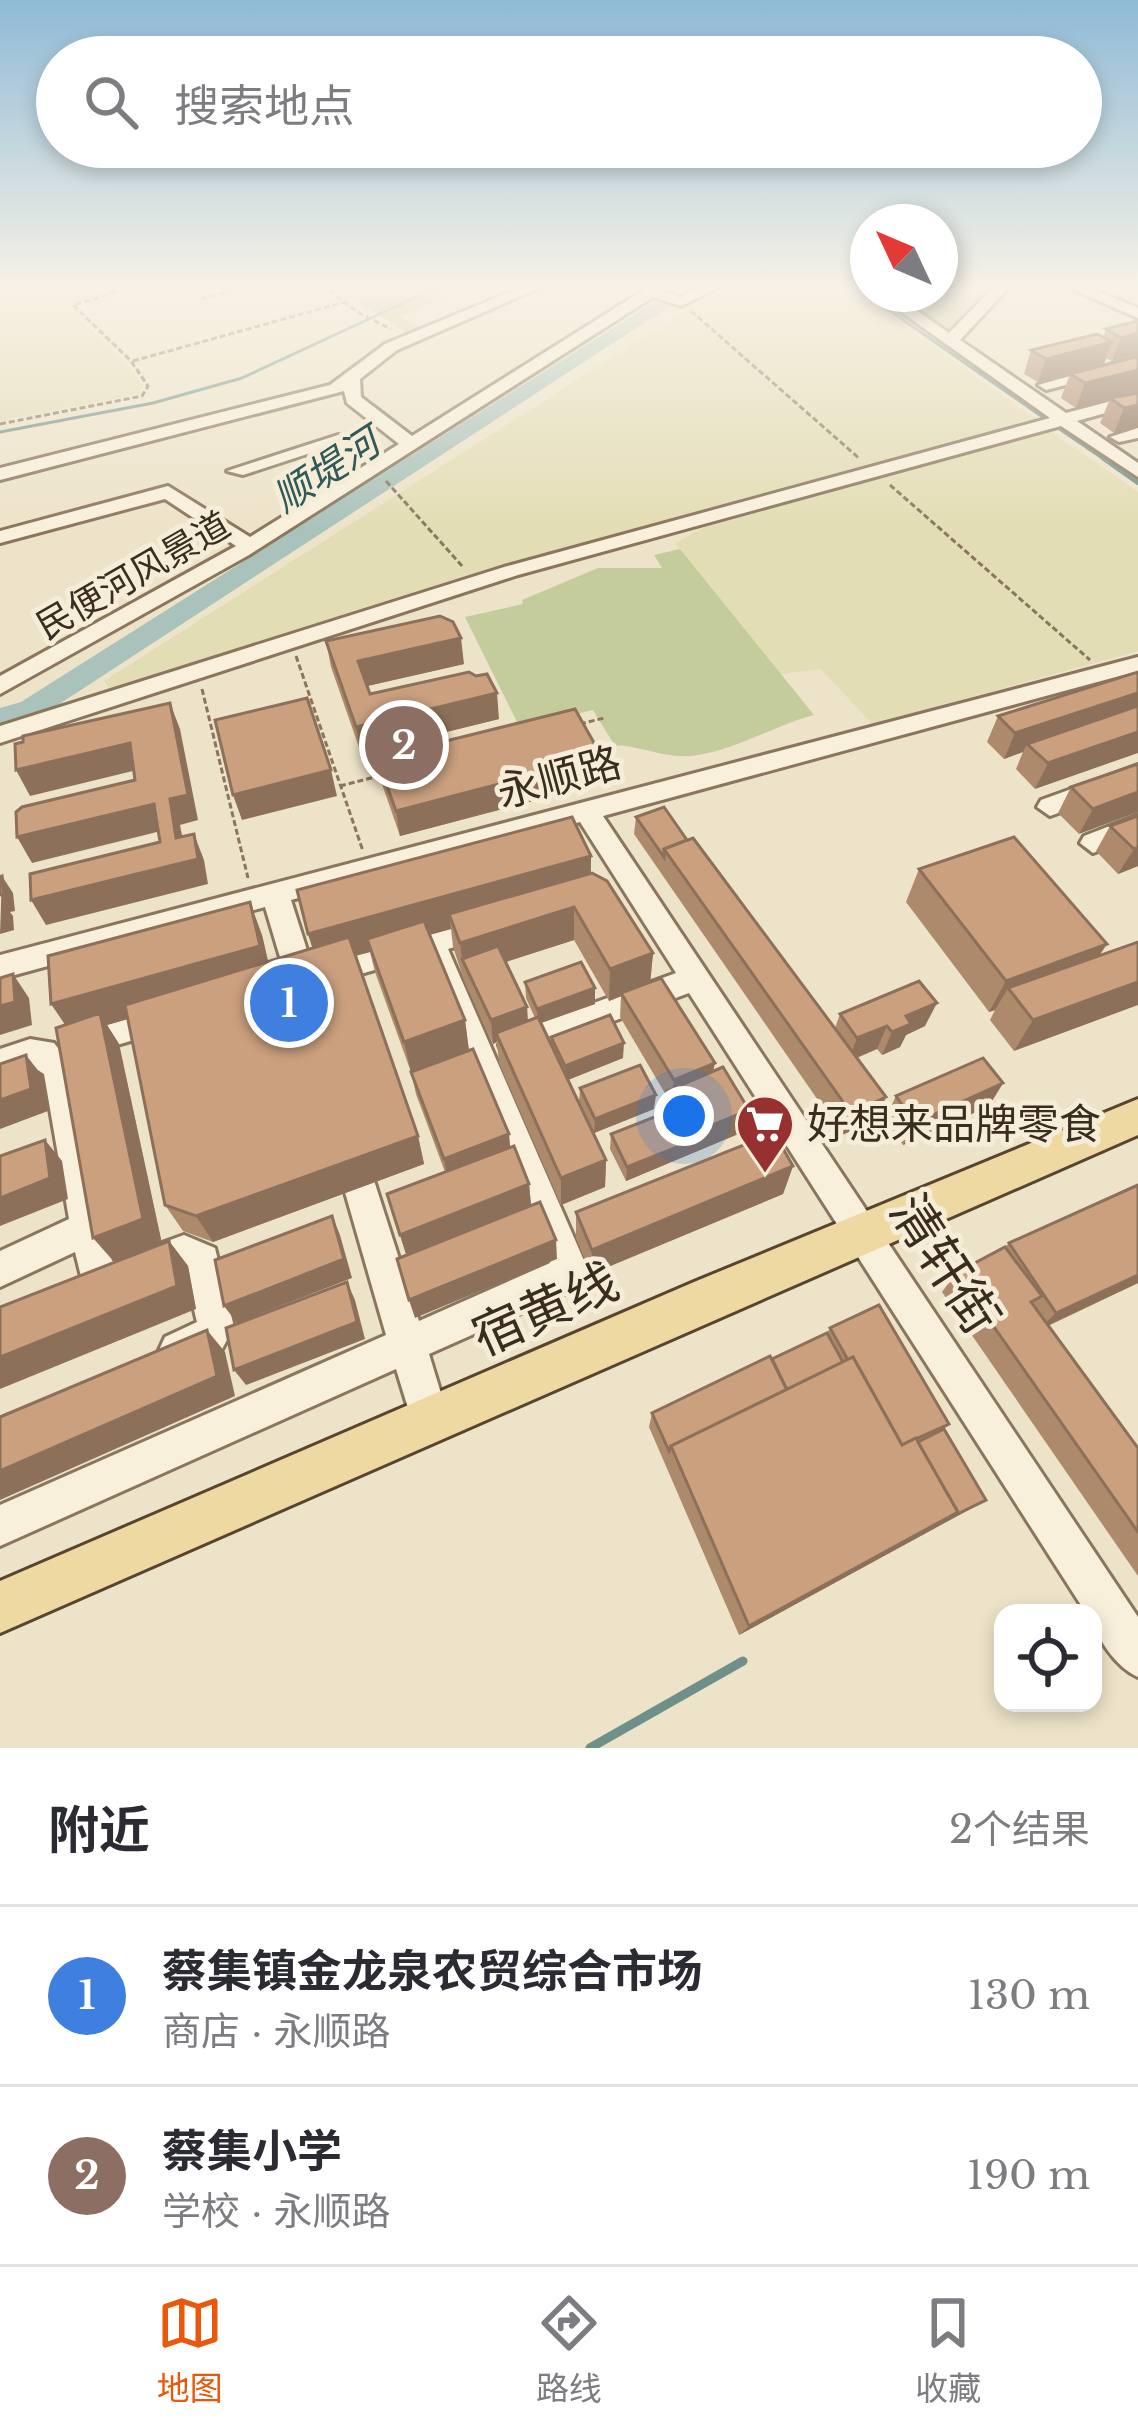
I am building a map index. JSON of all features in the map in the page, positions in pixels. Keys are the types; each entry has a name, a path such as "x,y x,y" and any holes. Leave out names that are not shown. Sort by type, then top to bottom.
{"main road":[{"name":"宿黄线","path":"0,1606 431,1423 862,1229 1138,1117"}],"street":[{"path":"0,474 336,389 368,367"},
{"name":"民便河风景道","path":"0,686 249,546 534,367"},
{"path":"987,367 1138,471"},
{"path":"1107,367 1138,385"},
{"path":"1046,385 1120,367"},
{"path":"352,379 353,399 411,444"},
{"path":"0,736 476,582 1138,399"},
{"path":"236,471 340,435 377,465"},
{"path":"0,537 168,492 249,546"},
{"name":"永顺路","path":"0,967 1138,664"},
{"path":"1050,807 1138,774"},
{"name":"清轩街","path":"585,810 625,891 696,978 1138,1655"},
{"path":"1093,842 1138,826"},
{"path":"263,894 291,982 313,1013"},
{"path":"291,982 522,918"},
{"path":"0,1526 571,1272 431,941"},
{"path":"445,1070 696,978"},
{"path":"80,1043 191,1011"},
{"path":"0,1063 30,1052 43,1053 58,1068 98,1284 184,1252 203,1261 216,1327 208,1338 146,1364"},
{"path":"342,1126 431,1423"},
{"path":"35,1145 70,1132"},
{"path":"0,1269 88,1228"}],"path":[{"path":"0,424 142,396 148,386 134,367"},
{"path":"755,367 1105,673"},
{"path":"392,485 476,582"},
{"path":"291,643 368,867"},
{"path":"198,672 263,894"},
{"path":"582,724 604,718"},
{"path":"340,786 384,775"}],"shaded area":[{"path":"0,367 129,367 143,385 138,394 0,421"},
{"path":"598,367 962,367 1038,420 541,556 111,691 104,681"},
{"path":"1049,430 1138,492 1138,651 872,724 821,669 781,674 675,543 712,523"}],"green space":[{"path":"680,549 814,715 728,747 686,756 615,746 593,710 520,728 465,617 523,604 522,600 598,568 662,568 654,555"}],"building":[{"path":"1099,367 1138,367 1085,383 1070,374"},
{"path":"1138,393 1138,405 1124,408 1110,398"},
{"path":"440,616 453,622 461,638 358,661 370,694 469,672 487,674 497,693 356,727 326,641"},
{"path":"1138,672 1138,693 1015,733 998,716"},
{"path":"307,698 331,770 233,795 215,720"},
{"path":"170,703 188,795 170,799 176,838 194,834 198,859 31,900 30,874 160,842 154,804 17,837 16,812 22,807 135,780 130,743 16,770 15,744 23,742 23,736"},
{"path":"1138,706 1138,732 1048,763 1027,744"},
{"path":"575,709 602,757 396,811 377,758"},
{"path":"1138,764 1138,792 1093,809 1071,787"},
{"path":"664,807 687,840 664,849 664,857 636,817"},
{"path":"1138,816 1138,847 1134,849 1110,826"},
{"path":"572,817 591,856 308,934 297,890"},
{"path":"1014,837 1107,944 1006,981 919,869"},
{"path":"693,838 886,1097 851,1113 664,849"},
{"path":"592,873 607,881 653,953 610,969 574,907 460,943 449,914"},
{"path":"250,902 260,946 51,1004 48,956"},
{"path":"424,921 465,1020 404,1042 367,939"},
{"path":"349,937 418,1136 196,1216 165,1205 125,1005"},
{"path":"1138,942 1138,982 1033,1020 1008,988"},
{"path":"498,946 527,1007 491,1020 462,959"},
{"path":"581,962 595,988 537,1009 525,982"},
{"path":"13,974 15,1002 0,1006 0,978"},
{"path":"661,978 715,1063 674,1080 621,993"},
{"path":"919,981 937,1003 906,1016 911,1024 892,1032 887,1026 857,1038 840,1014"},
{"path":"100,1013 143,1219 93,1238 56,1028"},
{"path":"610,1015 624,1043 565,1066 551,1037"},
{"path":"538,1017 606,1160 561,1178 496,1033"},
{"path":"473,1049 509,1134 444,1159 411,1072"},
{"path":"26,1055 31,1089 0,1100 0,1064"},
{"path":"983,1058 1003,1083 915,1123 896,1096"},
{"path":"640,1065 656,1095 595,1119 580,1088"},
{"path":"723,1067 749,1110 691,1134 667,1091"},
{"path":"672,1110 690,1142 627,1167 611,1134"},
{"path":"774,1133 793,1166 592,1250 576,1212"},
{"path":"45,1140 50,1178 0,1198 0,1156"},
{"path":"514,1146 529,1184 400,1235 387,1194"},
{"path":"1138,1185 1138,1275 1056,1313 1009,1243"},
{"path":"540,1202 556,1240 409,1300 397,1259"},
{"path":"332,1216 344,1259 224,1306 215,1260"},
{"path":"169,1241 177,1286 0,1357 0,1307"},
{"path":"1005,1247 1042,1296 1031,1302 1138,1448 1138,1532 956,1273"},
{"path":"347,1282 357,1322 234,1370 226,1328"},
{"path":"879,1305 949,1424 902,1445 853,1357 848,1360 830,1328"},
{"path":"207,1330 217,1376 0,1471 0,1417"},
{"path":"827,1333 843,1362 787,1390 772,1359"},
{"path":"770,1356 787,1390 669,1451 652,1413"},
{"path":"853,1357 902,1445 916,1438 958,1512 749,1626 671,1446"},
{"path":"944,1429 986,1500 947,1519 958,1512 918,1442"}],"waterway":[{"path":"0,432 153,403 267,367"},
{"name":"顺堤河","path":"0,718 31,709 566,367"},
{"path":"970,367 1044,418"},
{"path":"1058,428 1108,462"},
{"path":"1104,459 1138,483"},
{"path":"590,1748 743,1661"}],"place":[{"name":"蔡集小学","path":"404,745"},
{"name":"蔡集镇金龙泉农贸综合市场","path":"289,1003"},
{"name":"好想来品牌零食","path":"765,1175"}]}
